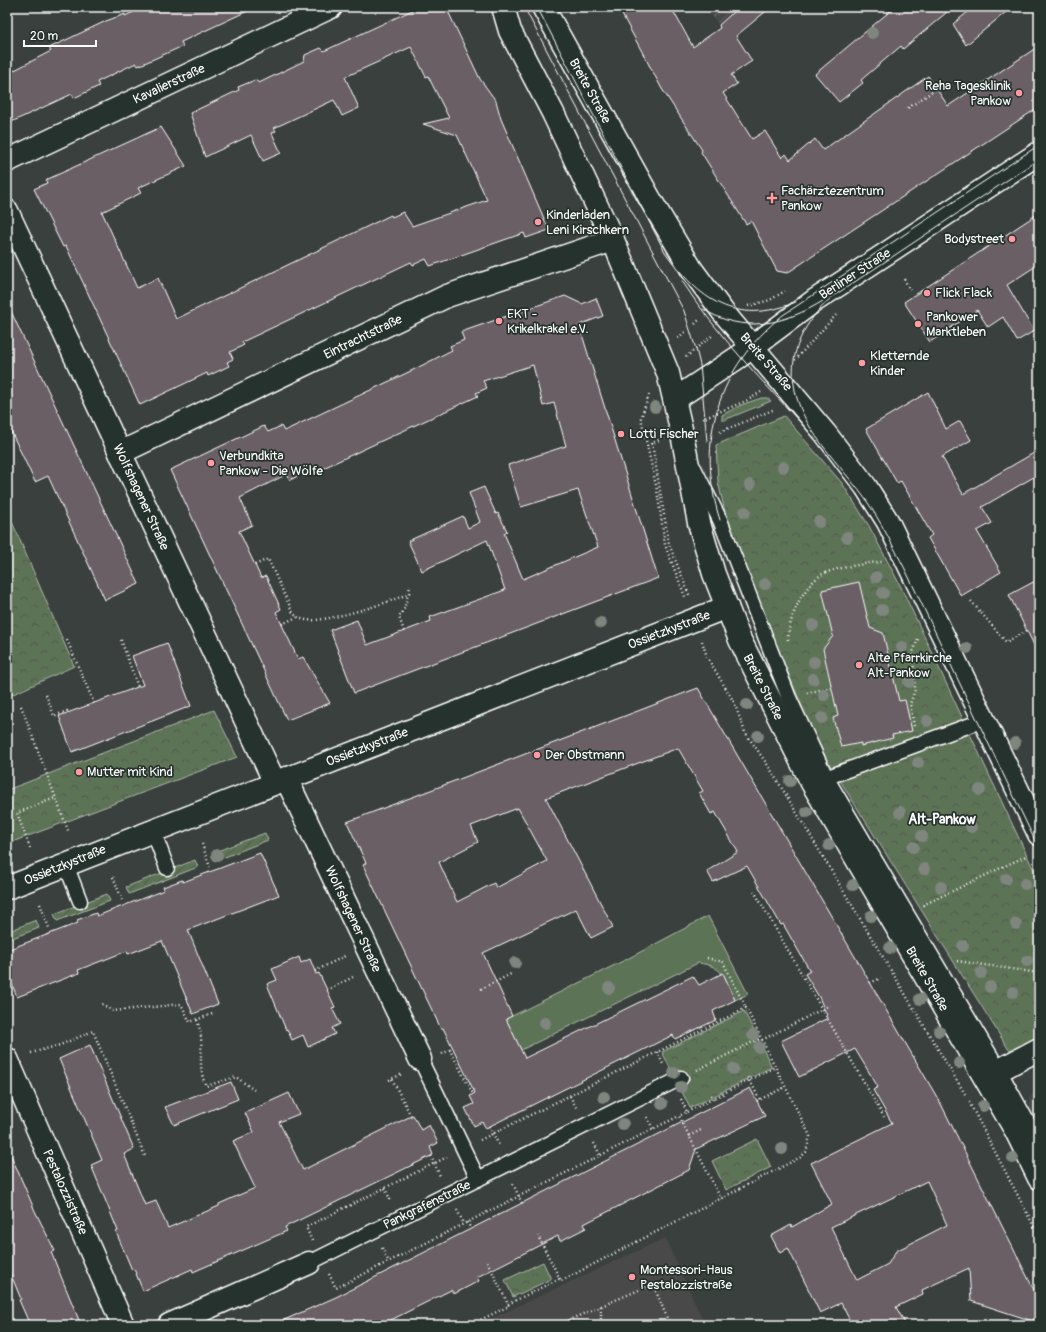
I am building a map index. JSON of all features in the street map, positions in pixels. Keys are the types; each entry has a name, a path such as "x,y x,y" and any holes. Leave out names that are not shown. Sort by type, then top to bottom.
{"street":[{"name":"Kavalierstraße","path":"7,161 331,7"},
{"name":"Breite Straße","path":"503,7 510,31 553,113 613,240 668,373 675,399 699,523 727,607 752,666 993,1076 1016,1130 1039,1178"},
{"name":"Breite Straße","path":"543,7 671,235 704,287 730,320 779,376 855,472 888,522 1039,834"},
{"name":"Berliner Straße","path":"675,399 753,346 820,297 1039,153"},
{"name":"Wolfshagener Straße","path":"7,211 120,452 420,1059"},
{"name":"Eintrachtstraße","path":"120,452 447,296 613,240"},
{"name":"Ossietzkystraße","path":"7,888 727,607"},
{"path":"993,1076 1039,1049"},
{"name":"Pestalozzistraße","path":"17,1057 123,1325"},
{"name":"Pankgrafenstraße","path":"169,1325 309,1264"}],"lane":[{"path":"683,438 720,520 819,780 984,720"},
{"path":"153,830 167,868"},
{"path":"66,865 80,901"},
{"path":"420,1059 478,1179"},
{"path":"993,1076 1039,1143"},
{"name":"Pankgrafenstraße","path":"309,1264 677,1080"}],"path":[{"path":"908,108 942,85"},
{"path":"904,279 910,290"},
{"path":"688,604 665,544 657,490 641,418 650,388 746,307 770,300 777,296"},
{"path":"647,446 683,438 765,390 835,318"},
{"path":"720,432 778,408"},
{"path":"652,444 669,544 691,600"},
{"path":"254,565 268,559 297,617"},
{"path":"788,643 788,635 796,607 809,586 822,574 861,565 886,563"},
{"path":"404,631 399,617 404,609 410,585"},
{"path":"282,624 297,617 308,620 324,618 401,598 408,593"},
{"path":"971,601 1006,642 1027,631"},
{"path":"914,726 909,712 915,690 913,652 920,632"},
{"path":"701,637 707,657 734,702 748,738 771,770 969,1101 1039,1236"},
{"path":"67,640 94,703"},
{"path":"122,640 138,687"},
{"path":"892,672 914,668"},
{"path":"805,694 832,687"},
{"path":"46,695 54,716 67,711 67,713"},
{"path":"21,706 69,833"},
{"path":"30,848 17,813 55,798"},
{"path":"202,844 210,867"},
{"path":"920,906 1029,855"},
{"path":"113,877 122,900"},
{"path":"754,891 884,1117"},
{"path":"40,904 49,928"},
{"path":"315,971 348,955"},
{"path":"470,1325 509,1306 508,1304 559,1279 561,1281 721,1199 801,1157 806,1152 810,1136 746,1008 748,1008 723,962 707,958"},
{"path":"956,960 1039,973"},
{"path":"481,989 511,974"},
{"path":"327,990 357,975"},
{"path":"870,983 881,978"},
{"path":"7,988 13,986"},
{"path":"102,1004 113,1011 181,1004 190,1022 215,1013"},
{"path":"677,1080 830,1005"},
{"path":"310,1236 306,1227 746,1008"},
{"path":"197,1020 203,1037 201,1075 206,1086 236,1077 254,1090"},
{"path":"17,1057 60,1045 93,1031 145,1156"},
{"path":"657,1052 677,1080 687,1112"},
{"path":"331,1279 336,1288 775,1067"},
{"path":"748,1077 759,1100 785,1087"},
{"path":"392,1079 411,1116"},
{"path":"711,1095 714,1099"},
{"path":"570,1096 575,1106"},
{"path":"679,1116 721,1199"},
{"path":"689,1136 701,1130"},
{"path":"596,1147 600,1155"},
{"path":"385,1188 389,1197"},
{"path":"515,1189 522,1203"},
{"path":"460,1217 464,1224"},
{"path":"468,1222 471,1228"},
{"path":"538,1236 559,1279"},
{"path":"385,1254 388,1262"},
{"path":"487,1261 508,1304"},
{"path":"557,1325 653,1284 670,1325"},
{"path":"601,1306 601,1325"}],"shaded area":[{"path":"705,7 771,7 731,40"},
{"path":"1039,1088 1039,1127 1030,1109 1029,1102 1030,1097"},
{"name":"Montessori-Haus Pestalozzistraße","path":"665,1238 705,1325 477,1325 495,1317"}],"green space":[{"path":"761,398 767,398 771,401 722,421 722,415 741,405"},
{"path":"784,416 842,483 869,526 901,587 1039,881 1039,1039 1019,1049 1009,1050 827,760 811,728 774,639 726,516 718,482 716,445"},
{"path":"7,510 74,666 7,697"},
{"path":"214,710 237,757 7,844 7,790"},
{"path":"265,833 268,840 215,861 212,853"},
{"path":"195,860 198,867 129,894 126,887"},
{"path":"107,894 110,901 57,921 54,914"},
{"path":"708,916 748,994 735,1000 726,979 718,970 698,963 521,1050 506,1019 629,958"},
{"path":"36,920 39,928 7,940 7,932"},
{"path":"744,1011 772,1067 690,1108 662,1052"},
{"path":"757,1139 771,1167 726,1190 712,1161"},
{"path":"543,1262 551,1279 513,1297 505,1280"}],"building":[{"path":"144,7 256,7 181,42 183,46 138,66 136,63 97,82 99,86 74,98 72,94 7,124 7,74 51,51 49,48 106,21 125,14 125,16"},
{"path":"419,7 446,7 480,79 496,101 501,119 549,230 526,238 524,233 430,266 426,259 413,265 411,262 242,342 244,345 230,352 233,359 227,362 229,366 208,376 207,373 140,405 66,246 63,247 34,189 47,183 46,180 161,127 186,166 138,188 141,193 102,212 137,288 158,278 176,319 391,215 392,217 403,212 412,226 487,200 457,135 423,124 449,118 428,76 426,77 411,47 345,77 359,108 342,116 334,100 274,128 276,131 272,133 281,153 263,161 251,135 205,157 190,113 239,90 238,87 255,80 259,83 304,61 305,55 321,48 324,51"},
{"path":"618,7 671,7 693,47 720,28 719,25 739,7 771,7 736,36 752,61 731,75 737,84 723,93 752,139 765,131 782,158 786,154 790,160 815,139 823,150 928,76 948,106 1039,46 1039,107 787,273 777,271 751,221 746,224 701,152 702,150 662,89"},
{"path":"895,7 953,7 903,49 901,46 861,80 863,83 839,102 815,74"},
{"path":"974,7 1012,7 966,45 953,24"},
{"path":"1039,213 1039,264 1007,285 1034,331 1017,341 1003,317 988,327 977,310 930,342 904,302"},
{"path":"565,296 582,304 596,298 603,316 579,325 658,578 354,693 330,630 357,620 367,645 431,621 430,617 505,590 487,540 422,571 408,541 463,516 468,528 480,522 469,493 484,487 496,514 498,513 507,531 504,533 523,579 598,547 578,490 521,507 508,465 566,446 554,403 543,406 533,365 483,381 487,388 476,393 478,396 304,477 302,474 290,480 287,474 240,498 252,525 239,531 261,578 266,576 281,609 276,612 298,659 303,657 330,703 287,720 170,470 264,426 268,432 281,426 284,431 452,350 450,346 464,340 461,332"},
{"path":"7,303 139,584 105,600 48,476 35,482 7,423"},
{"path":"928,392 946,429 960,421 971,440 942,457 963,494 1039,450 1039,474 982,507 992,523 977,531 1001,572 961,596 928,538 932,535 901,481 897,483 866,429"},
{"path":"1039,579 1039,655 1009,595"},
{"name":"Alte Pfarrkirche Alt-Pankow","path":"859,582 870,628 883,633 899,701 905,700 912,731 892,735 893,738 861,746 861,743 841,747 833,718 838,716 823,649 833,636 822,590"},
{"path":"167,643 191,706 72,752 59,716 143,685 132,656"},
{"path":"698,688 941,1104 1039,1300 1039,1323 971,1301 969,1268 922,1290 923,1294 896,1307 906,1325 852,1325 841,1303 820,1313 788,1248 780,1253 771,1236 791,1225 792,1227 832,1204 811,1163 892,1123 873,1090 878,1087 855,1049 799,1077 781,1041 828,1018 819,997 805,974 810,971 783,924 781,925 747,866 713,882 707,871 738,852 715,812 711,814 699,793 703,791 678,748 546,798 613,927 591,938 576,909 483,953 512,1016 506,1019 525,1058 693,976 699,985 723,973 735,1000 713,1011 716,1020 675,1039 673,1035 486,1128 482,1122 474,1126 465,1108 474,1104 470,1096 475,1093 443,1028 441,1029 363,865 366,863 347,822","holes":["518,808 547,861 496,888 494,883 457,902 439,862 478,842 471,826","927,1181 947,1225 896,1251 888,1264 857,1280 831,1227"]},
{"path":"260,853 279,895 188,930 218,1004 193,1014 162,941 128,954 127,951 78,970 79,973 17,997 7,971 7,950 78,923 77,920 96,913 97,916 164,890 163,887 182,880 183,882"},
{"path":"299,957 301,963 310,959 316,974 319,973 335,1007 332,1008 340,1024 332,1028 335,1034 308,1047 303,1035 292,1040 287,1029 286,1030 267,984 277,980 272,969"},
{"path":"90,1045 134,1149 124,1154 145,1205 156,1201 168,1228 219,1206 219,1204 255,1188 233,1141 254,1132 245,1113 289,1093 299,1114 279,1122 303,1170 413,1115 421,1130 429,1125 438,1143 430,1147 433,1155 285,1227 287,1231 193,1272 192,1269 143,1291 134,1269 132,1270 116,1232 118,1231 91,1165 102,1160 59,1059"},
{"path":"231,1082 238,1099 174,1125 165,1107"},
{"path":"750,1088 765,1116 696,1149 689,1170 584,1224 586,1228 560,1241 558,1236 477,1277 479,1281 454,1294 451,1290 381,1325 273,1325 336,1297"},
{"path":"7,1146 35,1211 55,1251 51,1252 81,1325 30,1325 19,1300 21,1299 7,1265"}],"tram line":[{"path":"524,7 684,311 700,365 707,441"},
{"path":"537,7 665,252 691,284 706,296 737,310 755,311 775,309 796,302"},
{"path":"720,520 713,491 710,462 712,435 718,408 728,382 742,358 761,336 783,315 1039,145"},
{"path":"1039,159 832,297 818,311 807,326 799,342 794,358 793,375 795,392 810,427 823,446 866,500 882,525 905,569 1039,849"},
{"path":"682,281 710,321 809,432"},
{"path":"703,309 718,317 733,322 749,324 764,323 794,316 823,301"}],"place":[{"name":"Reha Tagesklinik Pankow","path":"1019,93"},
{"name":"Fachärztezentrum Pankow","path":"772,198"},
{"name":"Kinderladen Leni Kirschkern","path":"538,222"},
{"name":"Bodystreet","path":"1012,239"},
{"name":"Flick Flack","path":"927,293"},
{"name":"EKT - Krikelkrakel e.V.","path":"499,321"},
{"name":"Pankower Marktleben","path":"918,324"},
{"name":"Kletternde Kinder","path":"862,363"},
{"name":"Lotti Fischer","path":"621,434"},
{"name":"Verbundkita Pankow - Die Wölfe","path":"211,463"},
{"name":"Alte Pfarrkirche Alt-Pankow","path":"859,665"},
{"name":"Der Obstmann","path":"537,755"},
{"name":"Mutter mit Kind","path":"79,772"},
{"name":"Montessori-Haus Pestalozzistraße","path":"632,1277"}],"district":[{"name":"Alt-Pankow","path":"942,819"}]}
